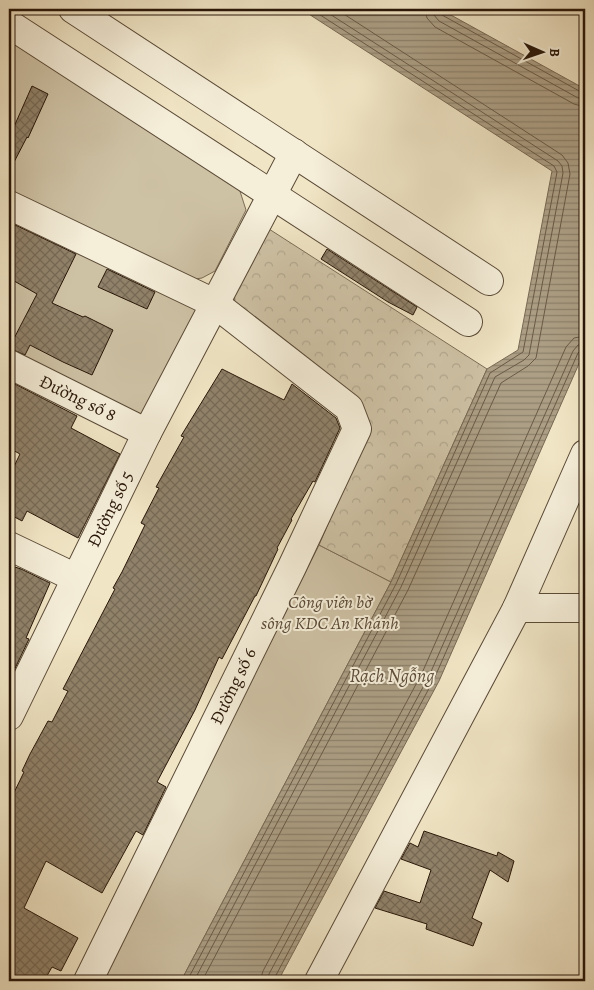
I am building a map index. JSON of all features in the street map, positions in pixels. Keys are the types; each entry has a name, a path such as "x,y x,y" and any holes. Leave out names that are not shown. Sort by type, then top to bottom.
{"street":[{"path":"73,9 489,281"},
{"path":"9,24 468,322"},
{"name":"Đường số 5","path":"9,716 147,433 294,153"},
{"name":"Đường số 6","path":"9,205 214,303 349,408 357,429 88,981"},
{"name":"Đường số 8","path":"9,364 147,433"},
{"path":"319,981 517,608 585,454"},
{"path":"9,546 76,578"},
{"path":"517,608 585,608"}],"green space":[{"path":"9,33 238,185 246,210 215,271 202,278 188,280 9,199"},
{"path":"9,210 195,301 198,312 146,413 135,418 9,357"},
{"path":"269,229 487,369 391,582 319,545 356,459 363,437 235,305 234,287"},
{"name":"Công viên bờ sông KDC An Khánh","path":"319,545 391,582 181,981 100,981"}],"water":[{"name":"Rạch Ngỗng","path":"301,9 440,9 585,89 585,350 439,681 278,981 181,981 391,582 487,369 518,350 552,171"}],"building":[{"path":"32,86 48,94 28,138 12,166 9,165 9,138"},
{"path":"9,222 76,254 52,303 113,330 92,375 30,345 25,355 9,348 37,294 9,278"},
{"path":"327,249 417,307 413,315 388,302 321,259"},
{"path":"107,269 155,292 147,309 98,287"},
{"path":"222,369 284,400 292,384 336,418 340,428 315,482 313,481 291,519 256,596 222,659 219,657 195,710 157,782 166,787 143,835 136,831 102,893 46,861 24,908 78,938 61,971 52,967 44,981 9,981 9,803 24,772 22,771 30,754 48,721 52,722 68,691 63,689 115,589 113,588 145,525 141,523 159,488 156,487 184,437 181,436"},
{"path":"9,381 77,416 71,428 120,454 78,538 27,511 22,521 9,514 9,477 20,454 9,448"},
{"path":"9,565 50,583 26,638 29,639 9,681"},
{"path":"424,831 497,856 498,852 514,861 508,882 490,870 472,918 482,923 473,946 426,929 427,924 375,908 384,891 420,903 431,870 401,859 410,843 418,847"}]}
